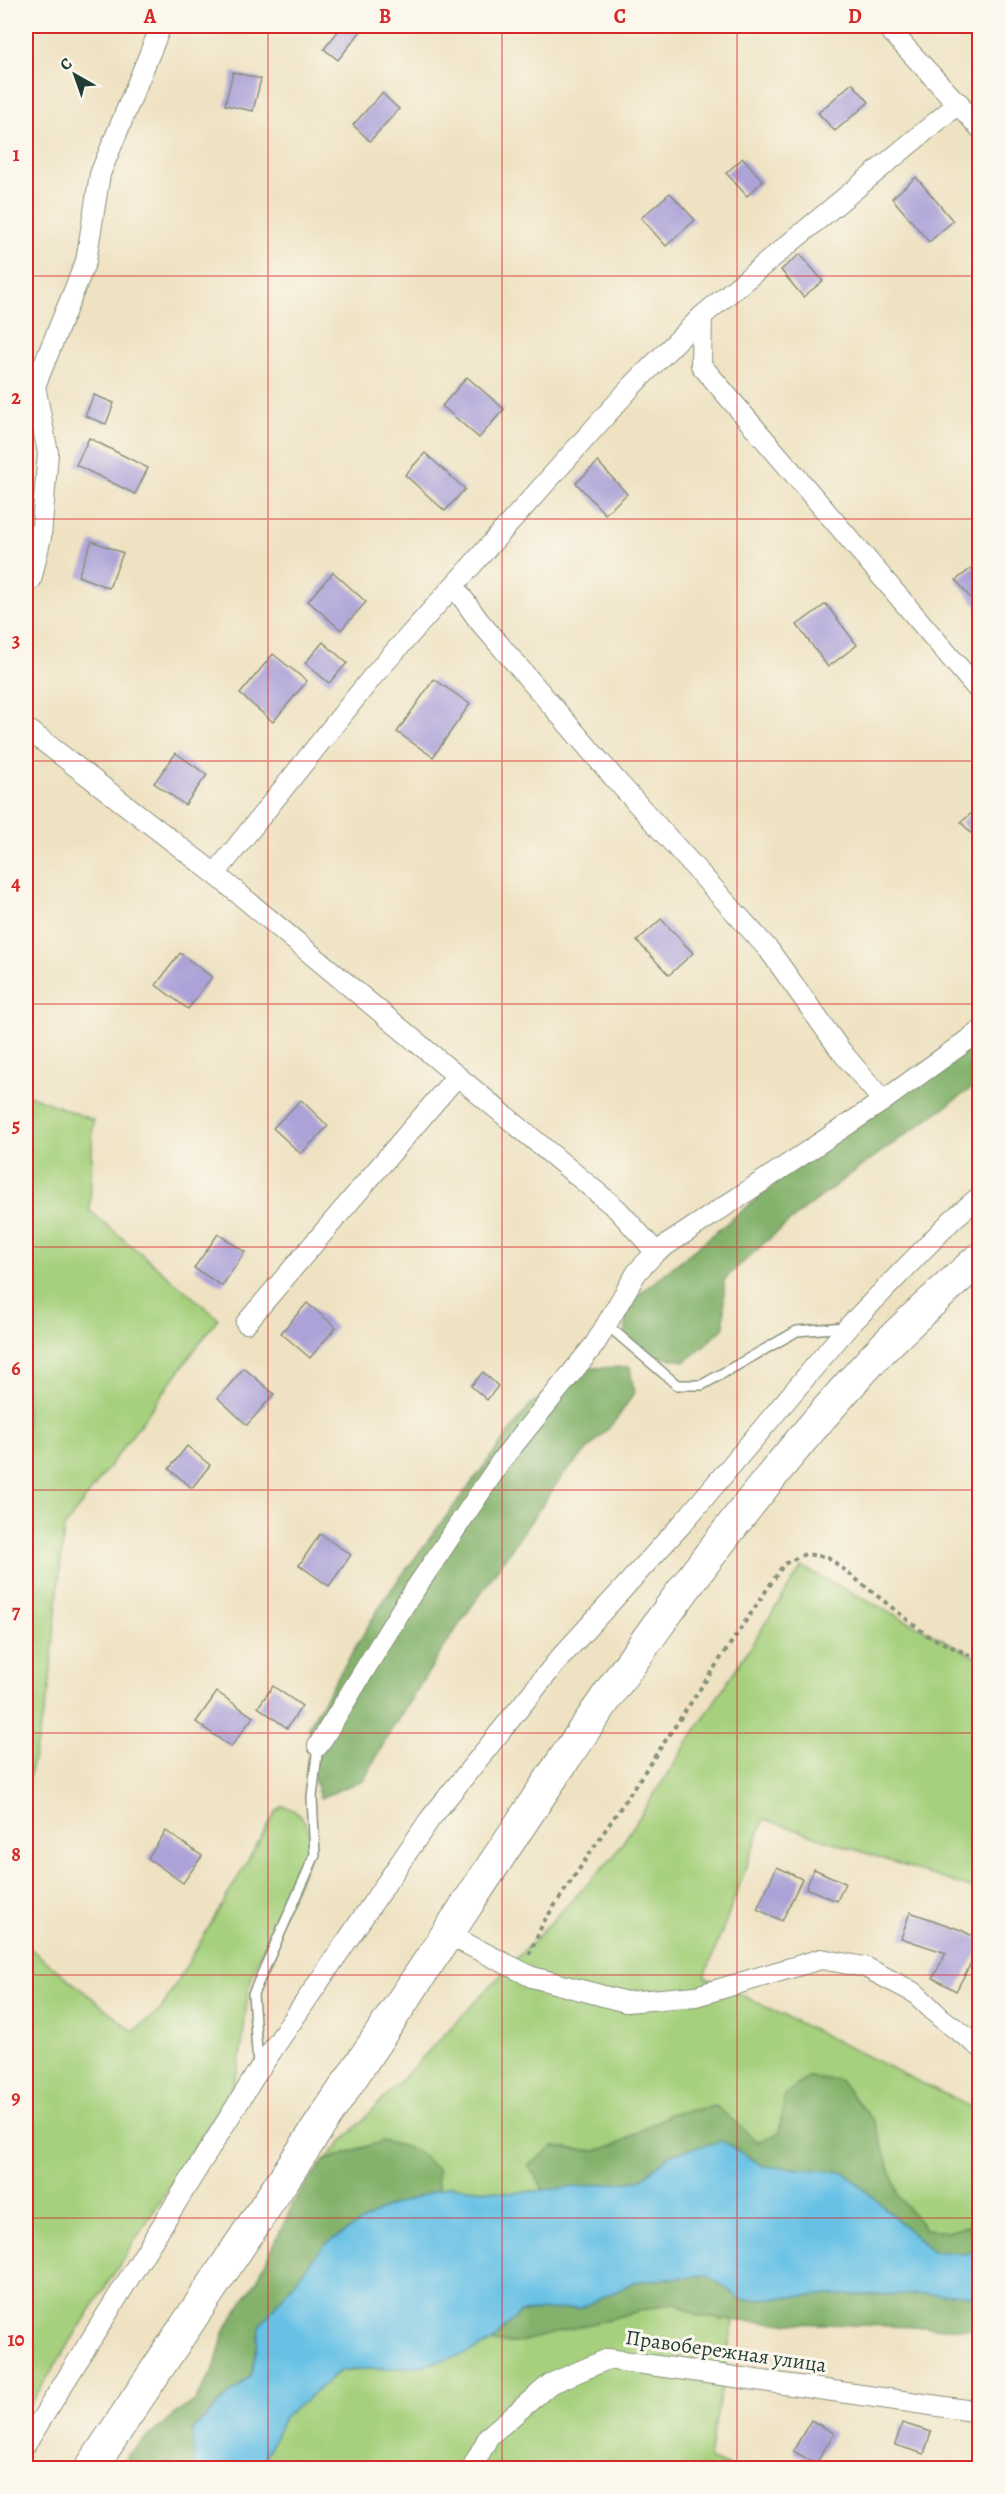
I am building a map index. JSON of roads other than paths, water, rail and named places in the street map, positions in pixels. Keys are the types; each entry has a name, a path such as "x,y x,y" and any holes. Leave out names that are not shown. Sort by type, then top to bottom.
{"highway":[{"path":"91,2469 447,1934 642,1648 730,1529 802,1440 872,1360 980,1258"}],"street":[{"path":"31,580 42,537 48,453 35,386 86,261 100,174 161,26"},
{"path":"886,26 980,128"},
{"path":"215,874 374,676 632,386 702,316 958,103"},
{"path":"702,316 701,365 980,692"},
{"path":"454,586 479,621 769,951 842,1051 883,1101"},
{"path":"30,731 215,874 616,1209 656,1252"},
{"path":"318,1746 403,1607 504,1457 595,1344 638,1272 656,1252 883,1101 980,1031"},
{"path":"246,1323 457,1076"},
{"path":"26,2444 258,2071 430,1819 559,1659 682,1524 848,1327 952,1220 980,1196"},
{"path":"447,1934 532,1977 626,2002 696,1996 821,1959 866,1967 915,1993 940,2018 980,2047"},
{"name":"Правобережная улица","path":"472,2469 489,2436 550,2384 608,2359 980,2412"}],"lane":[{"path":"606,1324 677,1385 702,1385 797,1331 848,1327"},
{"path":"258,2071 253,1994 315,1855 312,1797 318,1746"}],"water":[{"path":"722,2141 763,2166 845,2172 932,2251 965,2254 979,2249 979,2297 955,2294 822,2295 742,2300 708,2275 634,2282 581,2308 520,2312 492,2342 462,2355 417,2367 342,2370 284,2417 260,2468 194,2468 192,2430 252,2374 261,2324 324,2245 382,2209 449,2186 512,2193 639,2181 671,2154"}]}
